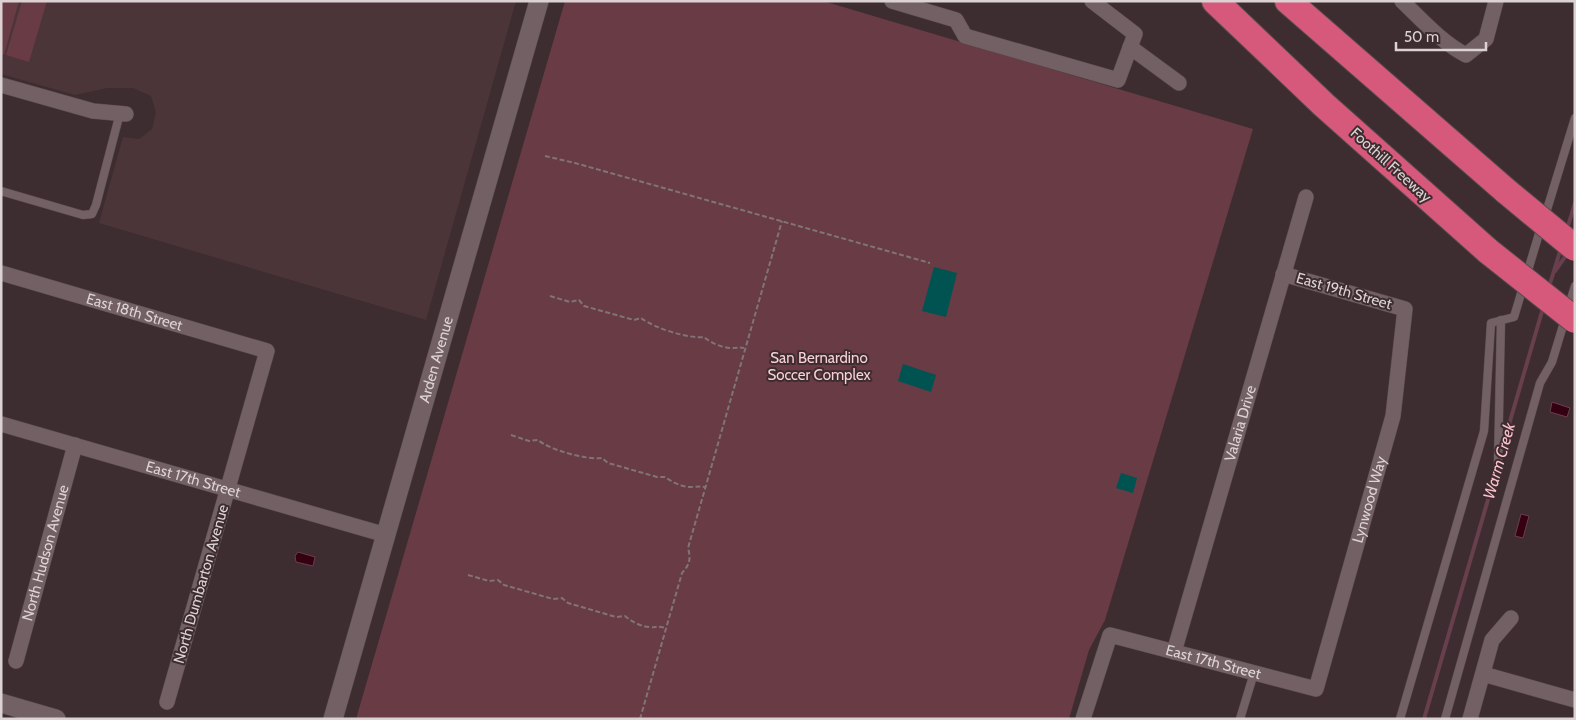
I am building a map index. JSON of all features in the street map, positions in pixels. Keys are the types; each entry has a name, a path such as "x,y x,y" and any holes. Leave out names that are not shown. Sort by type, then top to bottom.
{"highway":[{"path":"1198,1 1324,105"},
{"name":"Foothill Freeway","path":"1215,1 1324,105 1488,252 1575,320"},
{"path":"1290,2 1506,191 1575,248"}],"street":[{"name":"Arden Avenue","path":"333,719 539,1"},
{"path":"892,1 956,20 966,36 1118,80 1135,34 1092,1"},
{"path":"1402,1 1439,37 1454,49 1466,55 1486,39 1496,1"},
{"path":"1130,47 1179,83"},
{"path":"1,85 93,112 123,114"},
{"name":"Valaria Drive","path":"1174,652 1306,197"},
{"name":"East 18th Street","path":"1,274 267,351"},
{"name":"East 19th Street","path":"1283,274 1406,309"},
{"name":"Lynwood Way","path":"1316,689 1393,416 1406,309"},
{"name":"North Dumbarton Avenue","path":"167,702 267,351"},
{"name":"East 17th Street","path":"1,424 386,535"},
{"name":"North Hudson Avenue","path":"16,661 74,445"},
{"path":"1470,719 1492,640 1511,618"},
{"name":"East 17th Street","path":"1083,719 1110,635 1316,689"},
{"path":"1482,674 1575,700"},
{"path":"1,703 56,719"}],"lane":[{"path":"1,191 83,215 92,214 123,114"},
{"path":"1400,719 1484,432 1491,322 1514,317 1575,118"},
{"path":"1445,719 1540,383 1552,362 1575,286"},
{"path":"1498,462 1501,320"},
{"path":"1240,719 1254,673"}],"path":[{"path":"545,156 930,263"},
{"path":"640,719 682,573 689,565 691,559 688,548 782,221"},
{"path":"550,296 570,302 579,300 584,306 634,320 641,318 649,324 696,338 704,337 710,342 731,348 740,347 745,349"},
{"path":"511,435 538,440 545,446 593,459 602,458 608,463 657,477 665,476 672,482 690,487 706,487"},
{"path":"468,575 489,581 498,580 504,585 553,599 562,598 568,603 616,618 625,616 631,621 651,627 657,625 666,628"}],"shaded area":[{"path":"1,1 516,1 426,320 99,223 123,137 139,139 152,129 156,112 151,96 133,88 107,88 75,95 1,74"},
{"path":"1552,402 1570,408 1567,417 1550,412"},
{"path":"1521,514 1529,516 1523,538 1515,536"},
{"path":"298,552 315,557 313,566 296,562 295,556"}],"green space":[{"path":"1,1 19,1 4,55 1,54"},
{"path":"22,1 47,1 29,62 6,55"},
{"name":"San Bernardino Soccer Complex","path":"565,1 823,1 1253,129 1105,620 1089,650 1069,719 356,719"}],"building":[{"path":"934,267 957,273 946,317 922,311"},
{"path":"903,364 936,375 931,392 898,381"},
{"path":"1121,473 1137,478 1133,493 1116,488"}],"waterway":[{"name":"Warm Creek","path":"1567,229 1575,203"},
{"name":"Warm Creek","path":"1549,287 1561,248"},
{"name":"Warm Creek","path":"1555,271 1567,254"},
{"name":"Warm Creek","path":"1501,452 1543,308"},
{"name":"Warm Creek","path":"1424,719 1499,462"}]}
